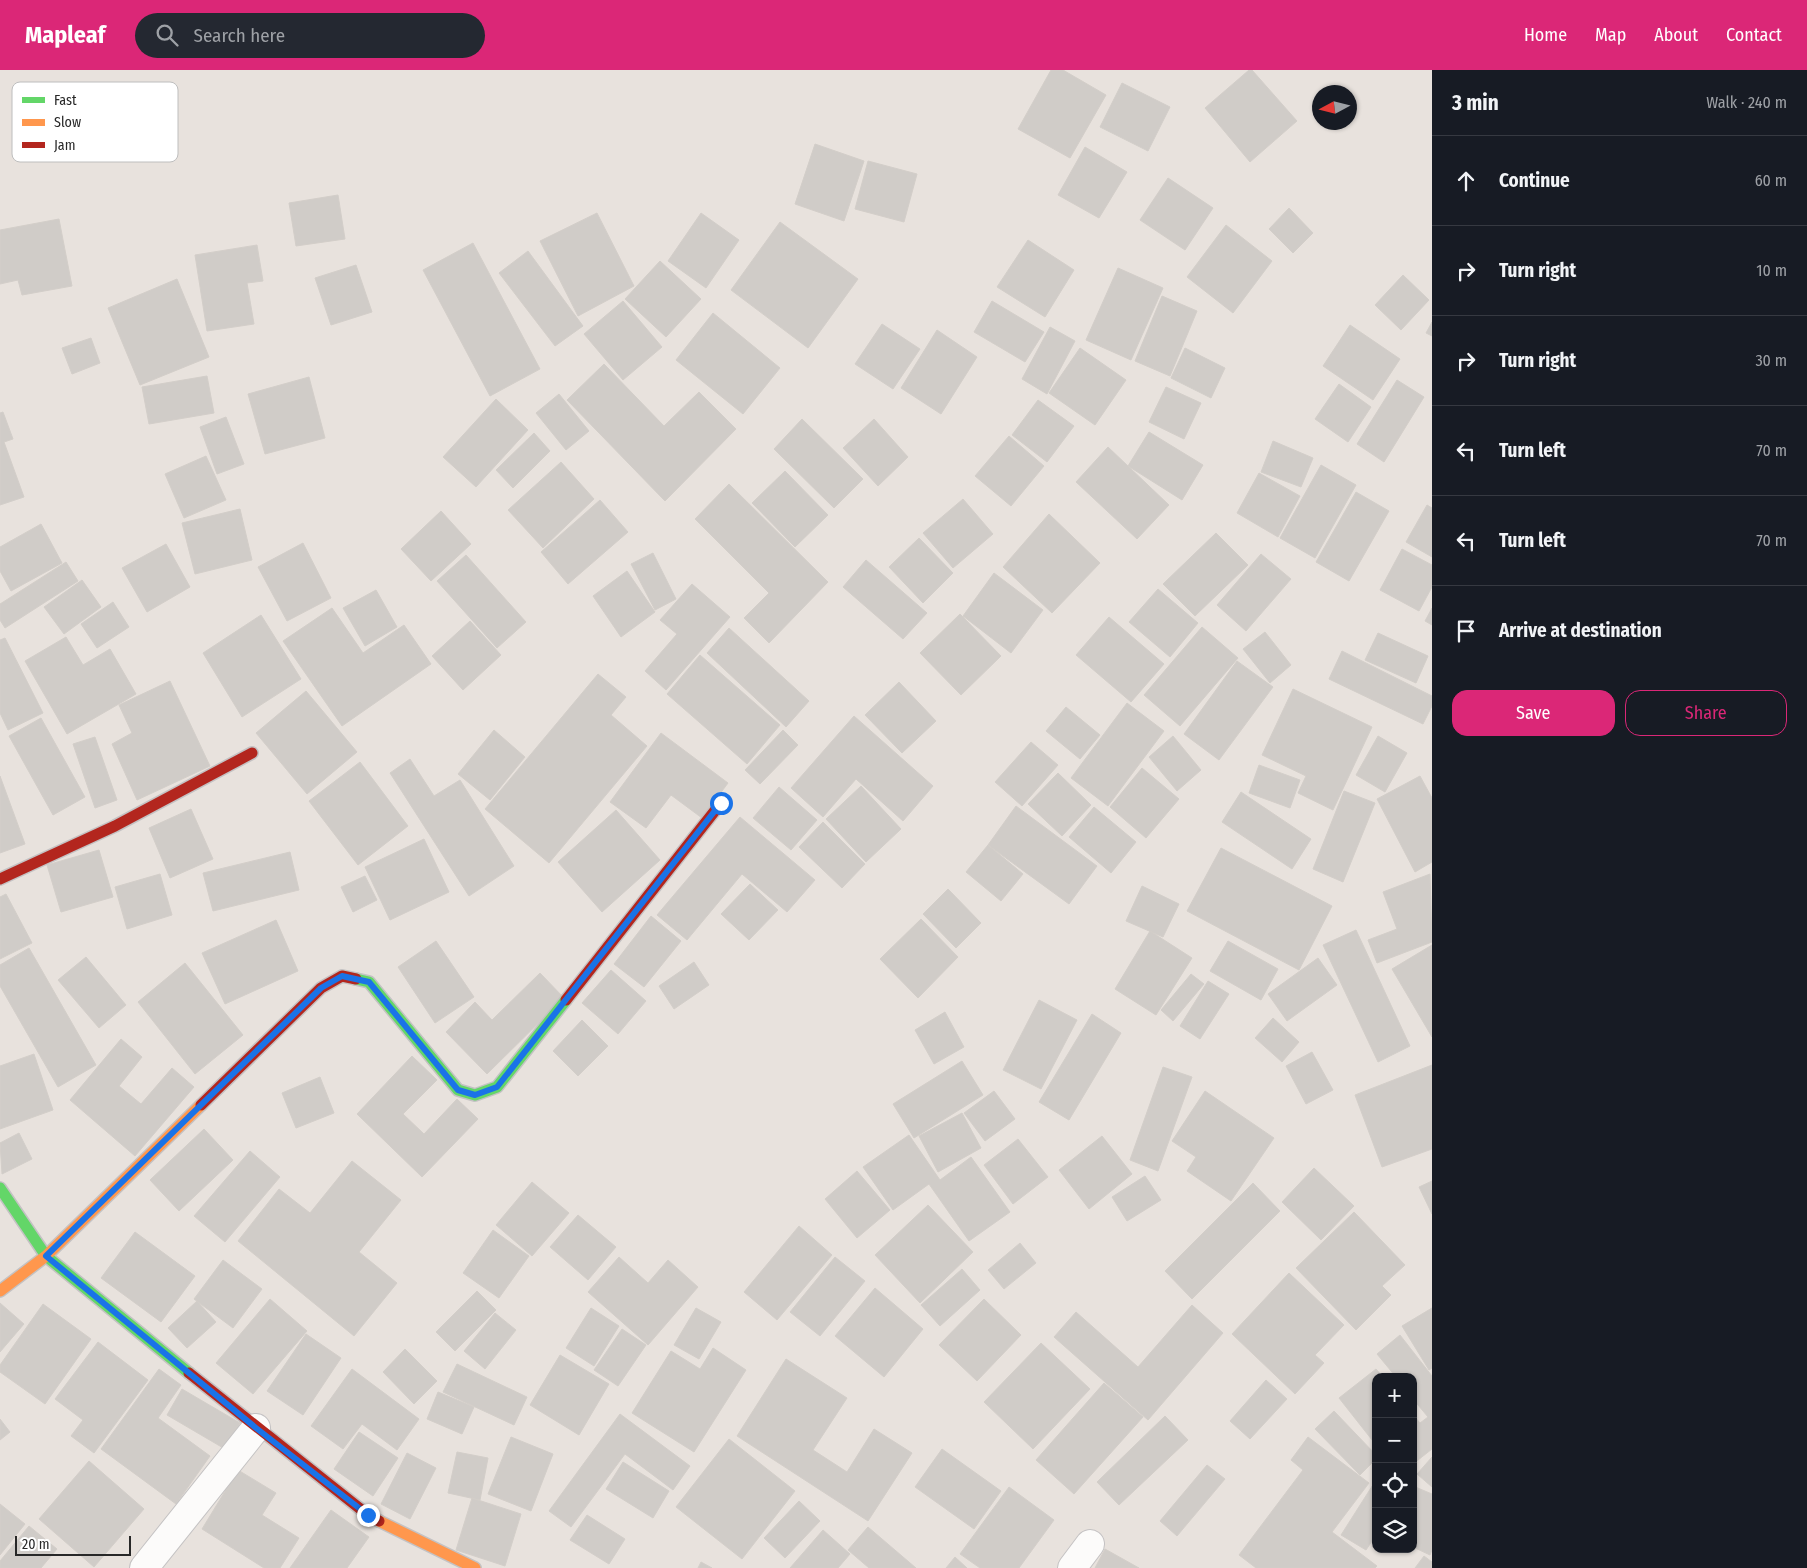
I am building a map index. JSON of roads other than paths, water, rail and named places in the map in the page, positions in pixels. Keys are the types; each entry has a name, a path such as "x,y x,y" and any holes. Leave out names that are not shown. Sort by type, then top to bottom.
{"street":[{"path":"0,879 115,826 252,753"},
{"path":"0,1291 46,1256 321,988 342,976 369,982 458,1090 475,1095 497,1087 721,803"},
{"path":"0,1188 46,1256 256,1428 368,1515 474,1568"},
{"path":"144,1568 256,1428"},
{"path":"1072,1568 1090,1544"}]}
